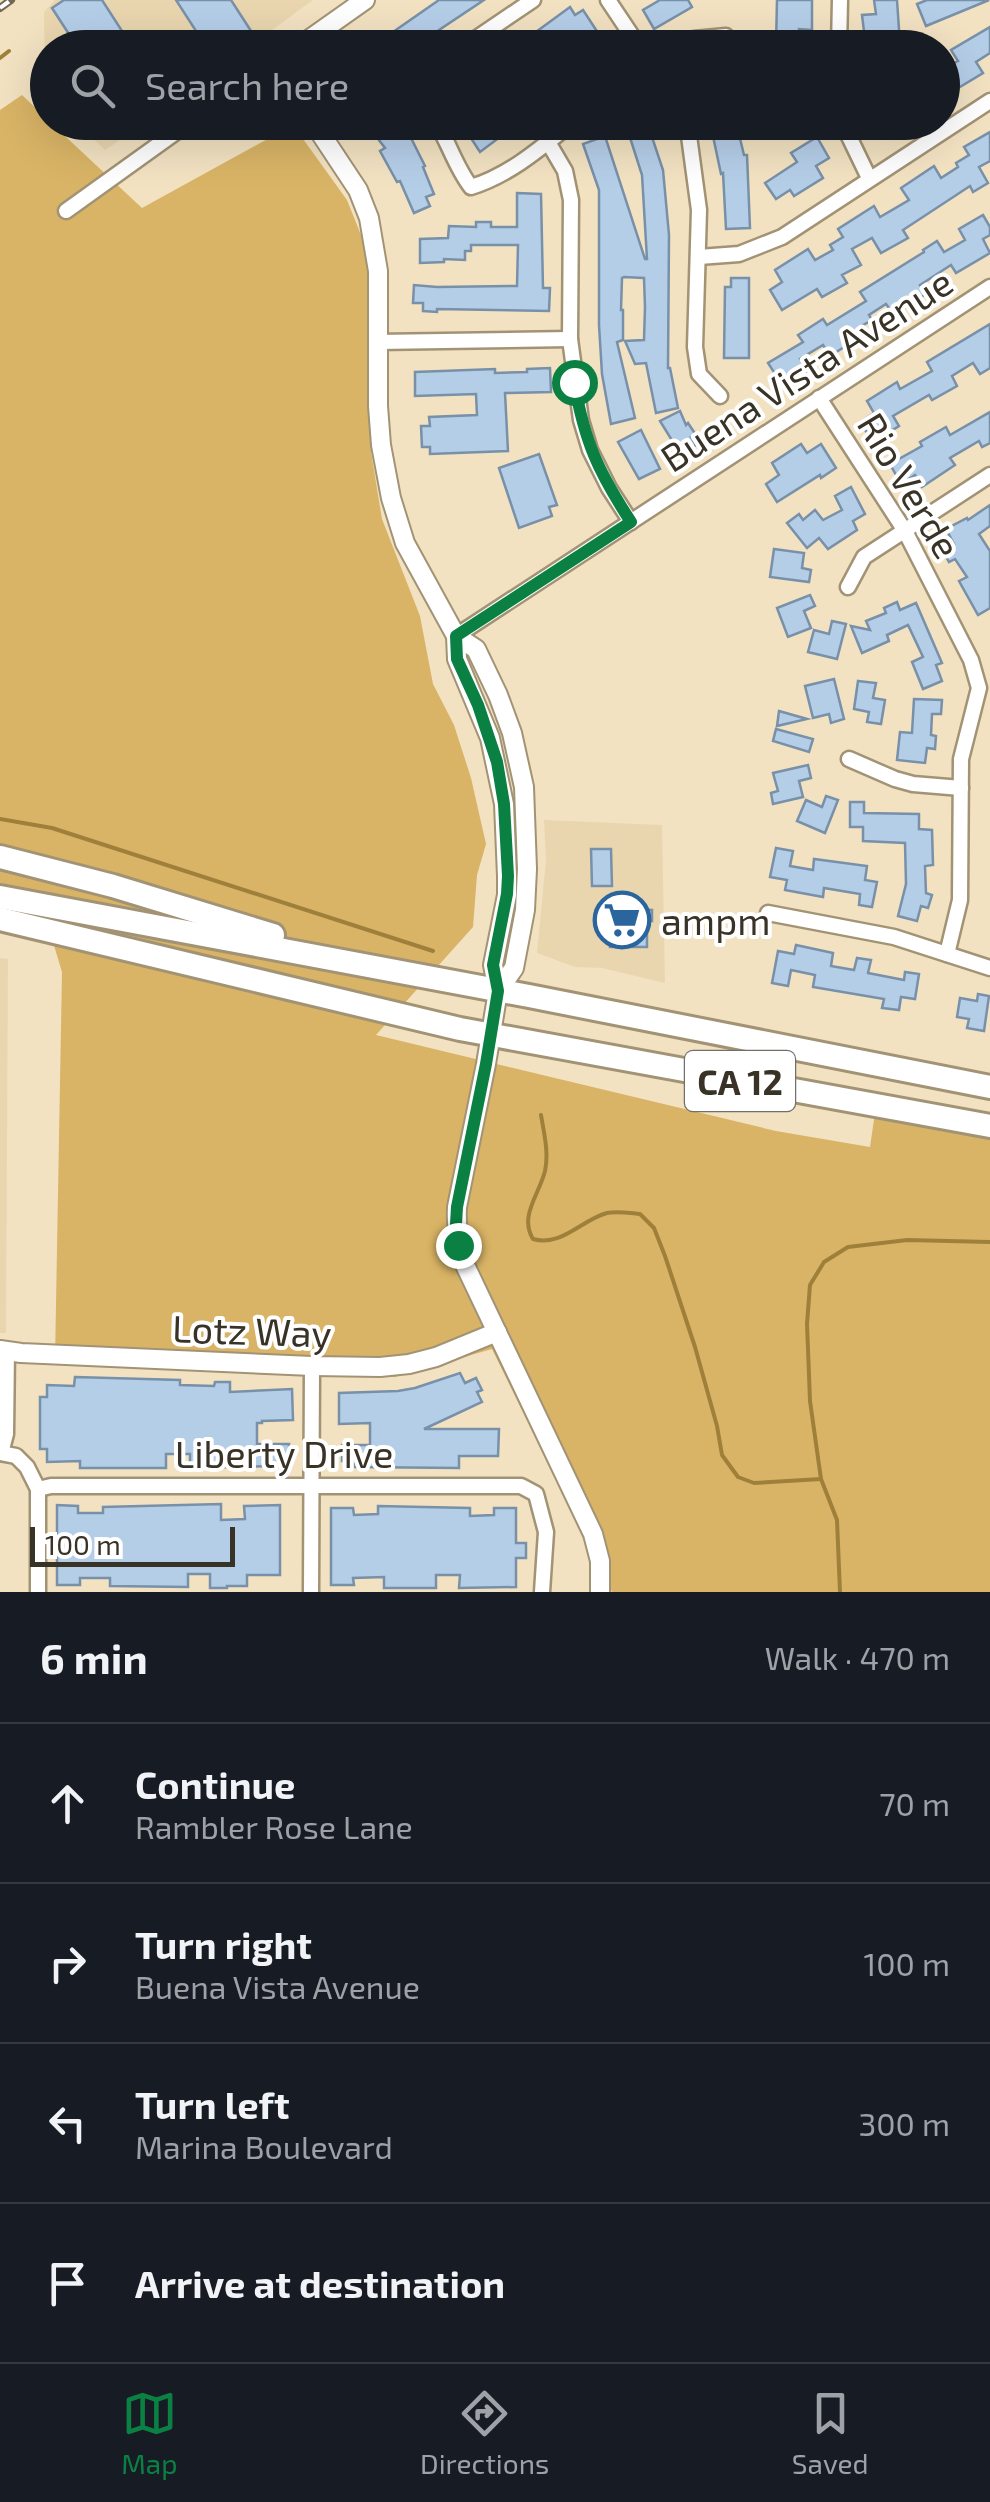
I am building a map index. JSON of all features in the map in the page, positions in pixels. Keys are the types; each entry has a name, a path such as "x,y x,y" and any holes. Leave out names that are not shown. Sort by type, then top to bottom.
{"highway":[{"path":"0,857 151,897 279,937 331,960"},
{"name":"CA 12","path":"0,898 990,1087"},
{"name":"CA 12","path":"0,920 491,1036 990,1126"}],"street":[{"path":"322,30 365,0"},
{"path":"489,30 533,0"},
{"path":"608,0 628,30"},
{"path":"839,30 840,0"},
{"path":"960,120 990,101"},
{"path":"66,211 165,140"},
{"path":"325,140 358,190 369,218 378,271 381,444 391,498 405,543 456,636 457,659 490,738 504,804 508,876 493,965 498,991 456,1224 464,1263 594,1534 600,1561 600,1592"},
{"path":"446,140 471,187 489,182 551,140"},
{"path":"690,140 700,210 695,347 699,374 720,396"},
{"path":"851,140 870,178"},
{"path":"699,258 739,254 782,237 929,140"},
{"path":"548,142 565,172 571,200 570,339 581,420 590,450 631,522"},
{"name":"Buena Vista Avenue","path":"456,636 990,287"},
{"path":"377,342 570,339"},
{"name":"Rio Verde","path":"820,398 904,532 971,660 979,688 961,758 960,900 947,954"},
{"path":"848,586 864,556 990,474"},
{"path":"456,636 476,649 504,710 524,787 524,910 514,968 498,991"},
{"path":"849,759 894,780 961,788"},
{"path":"504,804 517,837 527,839"},
{"path":"768,913 880,934 990,968"},
{"name":"Lotz Way","path":"3,1350 380,1367 436,1358 496,1332"},
{"path":"3,1350 6,1434 1,1453 16,1456 27,1467 38,1489 38,1592"},
{"path":"311,1592 312,1366"},
{"name":"Liberty Drive","path":"38,1489 521,1486 536,1494 546,1532 542,1592"}],"shaded area":[{"path":"55,0 313,0 272,30 44,30 44,12"},
{"path":"22,95 30,103 30,140 69,140 142,208 266,140 304,140 347,200 371,260 371,452 382,519 420,616 433,684 454,725 486,844 477,875 473,927 376,1035 776,1131 870,1147 876,1106 990,1126 990,1592 612,1592 492,1349 395,1377 55,1360 62,972 40,899 0,900 0,110"},
{"path":"95,140 120,140 105,150"},
{"path":"544,820 662,825 665,983 602,968 575,967 537,953 546,860"},
{"path":"0,958 8,959 6,1333 0,1333"}],"building":[{"path":"64,0 102,0 121,30 66,30 52,8"},
{"path":"176,0 231,0 250,30 195,30"},
{"path":"439,0 484,0 439,30 396,30"},
{"path":"660,0 688,0 692,7 654,29 643,10"},
{"path":"777,0 812,0 812,30 776,30"},
{"path":"874,0 897,0 899,30 864,30 862,15 876,14"},
{"path":"927,0 989,0 926,26 917,4"},
{"path":"570,7 575,15 583,10 596,30 539,30"},
{"path":"990,27 990,53 976,62 983,73 960,87 960,45"},
{"path":"990,132 990,161 979,167 988,183 973,192 970,186 903,230 908,238 881,253 872,238 852,249 861,265 842,275 847,283 822,297 817,289 782,310 770,290 782,282 775,270 808,249 815,260 833,250 830,245 843,237 838,229 874,206 880,217 909,200 901,188 934,166 941,178 969,155 964,147"},
{"path":"379,140 412,140 434,194 426,197 430,206 414,213 400,181 397,182 380,151 385,148"},
{"path":"472,140 496,140 480,152"},
{"path":"606,140 647,259 642,175 631,140 653,140 663,170 669,235 668,368 678,408 656,413 646,363 635,364 625,341 644,340 645,307 644,278 624,277 623,340 617,342 635,418 611,424 599,325 599,190 583,144"},
{"path":"714,140 740,140 747,155 750,228 726,229"},
{"path":"819,140 829,158 816,166 823,178 794,196 790,190 776,199 765,183 797,162 791,153"},
{"path":"517,193 541,194 543,288 550,288 549,311 437,312 423,311 423,303 413,303 414,285 517,286 518,245 471,245 471,251 465,251 465,260 420,263 420,239 448,238 449,226 476,227 476,222 491,222 491,227 517,227"},
{"path":"983,215 990,227 990,235 983,239 990,253 956,273 951,265 920,285 926,294 894,315 886,304 869,315 872,320 858,328 863,335 830,356 823,345 800,359 808,371 797,378 793,372 779,380 768,363 803,342 798,335 823,319 827,325 866,301 860,292 937,241 944,252 965,240 959,229"},
{"path":"731,278 749,278 749,358 724,358 725,287 731,287"},
{"path":"990,324 990,368 980,374 973,363 952,376 957,386 932,400 929,395 893,416 899,426 873,442 860,422 874,413 867,401 897,382 900,389 932,371 927,362"},
{"path":"550,368 551,392 505,393 508,451 430,454 430,447 422,447 421,426 430,426 429,417 477,415 476,394 415,396 415,372 495,369 495,373"},
{"path":"680,411 696,435 691,437 696,445 681,455 660,421"},
{"path":"990,412 990,443 982,447 979,441 950,458 955,465 922,487 915,475 901,484 890,464 946,427 950,435"},
{"path":"641,430 660,469 639,479 618,442"},
{"path":"801,444 807,453 821,444 836,468 777,502 766,484 779,475 772,463"},
{"path":"539,454 557,505 549,507 552,516 519,528 499,468"},
{"path":"851,487 865,514 853,521 857,530 828,549 819,538 807,548 787,523 799,514 803,520 815,510 823,520 842,510 835,496"},
{"path":"990,505 990,526 979,534 990,551 990,608 978,615 959,581 967,577 955,559 949,562 943,551 954,544 946,529"},
{"path":"774,549 804,553 802,568 811,570 809,582 770,577"},
{"path":"810,595 815,606 804,611 811,628 788,637 777,608"},
{"path":"897,602 900,610 916,603 942,663 936,665 942,681 923,689 912,662 923,657 908,625 887,635 889,641 862,653 851,626 870,630 866,621 886,613 884,608"},
{"path":"832,621 846,624 837,659 808,652 814,630 829,634"},
{"path":"834,679 844,719 831,723 829,714 813,718 805,686"},
{"path":"858,681 876,683 873,698 885,700 881,724 867,722 869,712 854,709"},
{"path":"914,699 942,700 941,714 932,714 935,749 927,748 925,763 897,760 900,732 912,733"},
{"path":"779,711 807,719 777,726"},
{"path":"776,729 813,739 809,752 773,741"},
{"path":"808,765 811,778 799,781 803,797 773,804 771,793 778,791 773,773"},
{"path":"826,796 838,800 825,833 797,821 806,800 822,807"},
{"path":"850,802 864,802 864,813 919,814 919,829 932,830 933,865 925,866 926,893 932,895 928,908 921,906 917,921 898,916 906,884 905,843 863,841 863,827 850,827"},
{"path":"776,848 793,851 790,866 813,870 814,859 867,866 865,880 877,882 872,907 859,905 860,894 824,888 823,897 785,890 787,880 770,877"},
{"path":"591,849 611,849 612,886 592,886"},
{"path":"611,909 652,910 652,921 647,921 647,947 610,947"},
{"path":"796,945 833,953 831,966 854,970 857,958 871,960 868,973 904,980 905,972 919,974 915,999 901,997 899,1010 882,1008 884,999 813,987 815,975 791,970 788,986 772,983 778,951 794,954"},
{"path":"978,994 989,996 984,1031 967,1028 969,1019 957,1017 960,998 977,1001"},
{"path":"460,1373 465,1383 476,1378 482,1402 424,1429 499,1429 498,1456 459,1456 459,1468 354,1467 354,1461 342,1461 342,1445 370,1445 370,1423 339,1424 339,1393 398,1391"},
{"path":"75,1377 180,1380 180,1385 214,1386 215,1382 230,1382 230,1392 292,1389 293,1420 257,1423 257,1444 289,1444 289,1461 277,1461 277,1466 190,1468 190,1454 166,1454 166,1468 80,1468 80,1461 47,1462 47,1449 40,1449 40,1397 47,1397 47,1385 74,1386"},
{"path":"221,1504 221,1520 245,1519 244,1506 280,1505 280,1575 247,1575 247,1586 227,1588 210,1588 210,1574 188,1574 188,1587 110,1586 110,1578 80,1578 80,1585 57,1585 57,1505 78,1506 78,1513 103,1513 103,1507"},
{"path":"378,1506 470,1508 470,1516 494,1515 494,1508 516,1508 516,1543 526,1543 526,1558 516,1558 516,1587 459,1588 460,1575 436,1575 436,1588 384,1588 384,1577 353,1578 354,1585 331,1585 331,1508 353,1508 354,1515 378,1514"}],"waterway":[{"path":"0,58 9,51"},
{"path":"0,819 52,828 433,951"},
{"path":"541,1115 546,1164 529,1214 533,1239 562,1236 607,1213 640,1214 654,1228 665,1256 695,1347 722,1455 738,1477 754,1483 821,1479"},
{"path":"840,1592 837,1520 821,1479 810,1401 810,1285 824,1262 848,1247 907,1240 990,1242"}],"railway":[{"path":"0,8 11,0"}],"place":[{"name":"ampm","path":"622,920"}],"route":[{"path":"458,1245 457,1207 498,991 493,965 508,876 497,762 457,659 456,636 631,522 590,450 574,382"}]}
